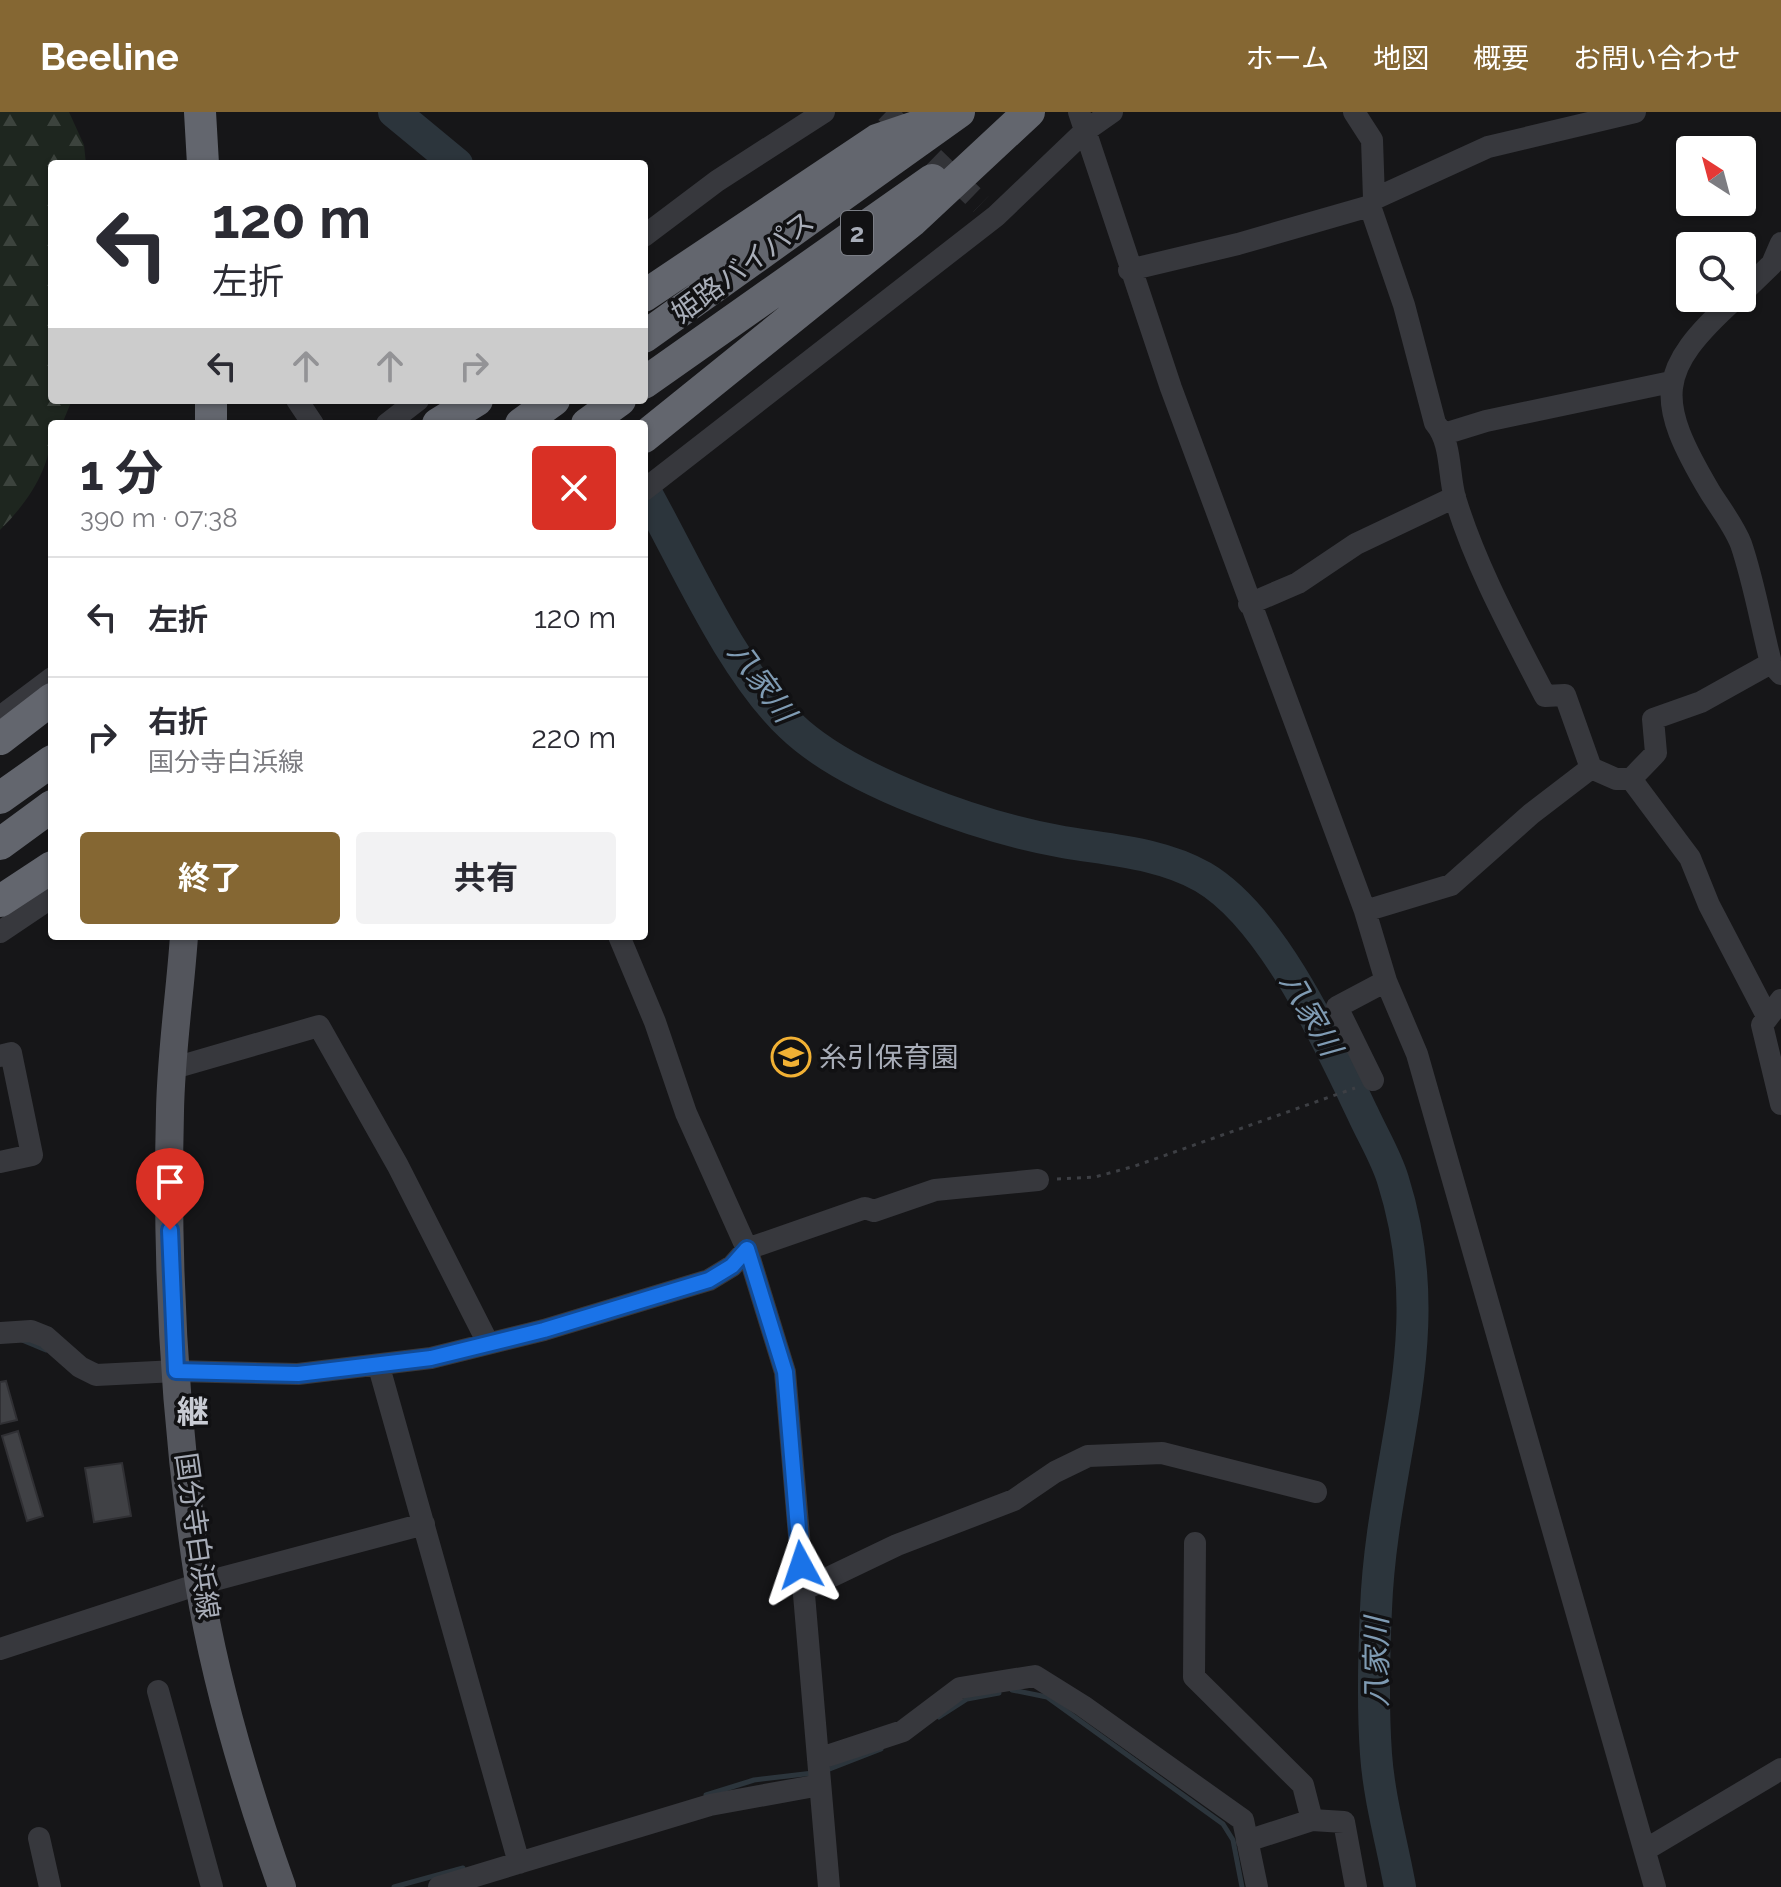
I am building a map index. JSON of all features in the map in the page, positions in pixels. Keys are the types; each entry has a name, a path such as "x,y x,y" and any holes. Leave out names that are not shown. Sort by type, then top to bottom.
{"highway":[{"path":"200,112 203,160"},
{"path":"649,292 877,140 958,112"},
{"name":"姫路バイパス","path":"648,334 958,112"},
{"path":"648,434 912,221 1026,112"},
{"name":"姫路バイパス","path":"648,380 1026,112"},
{"path":"444,420 470,404"},
{"path":"526,420 548,404"},
{"path":"592,420 614,404"},
{"path":"0,739 48,702"},
{"path":"0,798 48,764"},
{"path":"0,844 48,809"},
{"path":"0,901 48,870"}],"main road":[{"name":"国分寺白浜線","path":"184,940 170,1108 170,1245 176,1371 199,1584 234,1736 282,1887"}],"street":[{"path":"648,233 717,181 824,112"},
{"path":"648,487 989,210 1082,121 1112,112"},
{"path":"1354,112 1372,140 1372,202 1404,305 1435,423 1444,434 1455,497 1472,543 1545,696 1565,695 1591,768 1616,779 1631,779 1656,753 1653,719 1701,702 1776,668 1740,543 1690,459 1672,410 1671,382 1678,360 1721,312"},
{"path":"1129,270 1238,244 1372,202 1488,147 1635,112"},
{"path":"1082,121 1129,270 1249,604 1365,911 1386,981 1417,1054 1655,1887"},
{"path":"1756,279 1772,264 1781,243"},
{"path":"1444,434 1486,421 1671,382"},
{"path":"392,420 413,404"},
{"path":"1249,604 1298,583 1356,544 1455,497"},
{"path":"0,717 48,681"},
{"path":"1365,911 1451,885 1531,814 1591,768"},
{"path":"1631,779 1690,858 1709,905 1774,1008 1762,1025 1781,1104"},
{"path":"0,932 48,900"},
{"path":"621,940 655,1022 686,1113 747,1249 785,1372 829,1887"},
{"path":"1373,1080 1337,1007 1386,981"},
{"path":"174,1068 319,1026 398,1166 487,1341"},
{"path":"0,1056 11,1053 32,1155 0,1162"},
{"path":"0,1333 31,1331 46,1337 80,1367 96,1375 176,1371 298,1374 379,1367 431,1358 487,1341 544,1330 709,1280 732,1266 747,1249 865,1208 874,1211 935,1190 1038,1180"},
{"path":"379,1367 519,1863"},
{"path":"803,1590 897,1545 1014,1500 1055,1472 1088,1456 1162,1453 1316,1492"},
{"path":"0,1649 199,1584 424,1524"},
{"path":"1195,1543 1194,1677 1303,1785 1312,1820"},
{"path":"818,1759 903,1731 960,1688 1035,1676 1083,1706 1243,1820 1257,1887"},
{"path":"158,1691 212,1887"},
{"path":"1645,1850 1781,1769"},
{"path":"439,1887 710,1805 820,1785"},
{"path":"1247,1841 1312,1820 1344,1822 1356,1887"},
{"path":"39,1838 50,1887"}],"path":[{"path":"1038,1180 1095,1177 1135,1166 1316,1104 1373,1080"}],"green space":[{"path":"0,112 69,112 84,145 86,160 48,160 48,404 70,404 64,420 48,420 48,454 43,469 30,495 0,530"}],"building":[{"path":"6,1381 17,1420 0,1424 0,1382"},
{"path":"18,1431 43,1516 27,1521 2,1436"},
{"path":"122,1463 131,1516 94,1522 85,1468"}],"waterway":[{"name":"八家川","path":"394,112 452,160"},
{"name":"八家川","path":"648,497 710,614 748,675 791,726 816,746 882,784 958,814 1031,835 1153,857 1203,877 1229,896 1253,921 1316,1019 1390,1171 1407,1237 1412,1292 1411,1345 1381,1553 1374,1662 1378,1771 1400,1887"},
{"path":"22,1340 46,1350"},
{"path":"1012,1690 1047,1697 1223,1824 1233,1840 1242,1887"},
{"path":"939,1717 967,1699 999,1693"},
{"path":"827,1770 881,1749"},
{"path":"706,1795 754,1780 813,1773"},
{"path":"394,1887 463,1868"}],"tunnel":[{"path":"886,112 981,204"}],"place":[{"name":"糸引保育園","path":"791,1057"}],"district":[{"name":"継","path":"193,1411"}],"route":[{"path":"170,1230 176,1371 205,1372 298,1374 379,1367 431,1358 487,1341 544,1330 709,1280 732,1266 747,1249 769,1310 785,1372 801,1565"}]}
